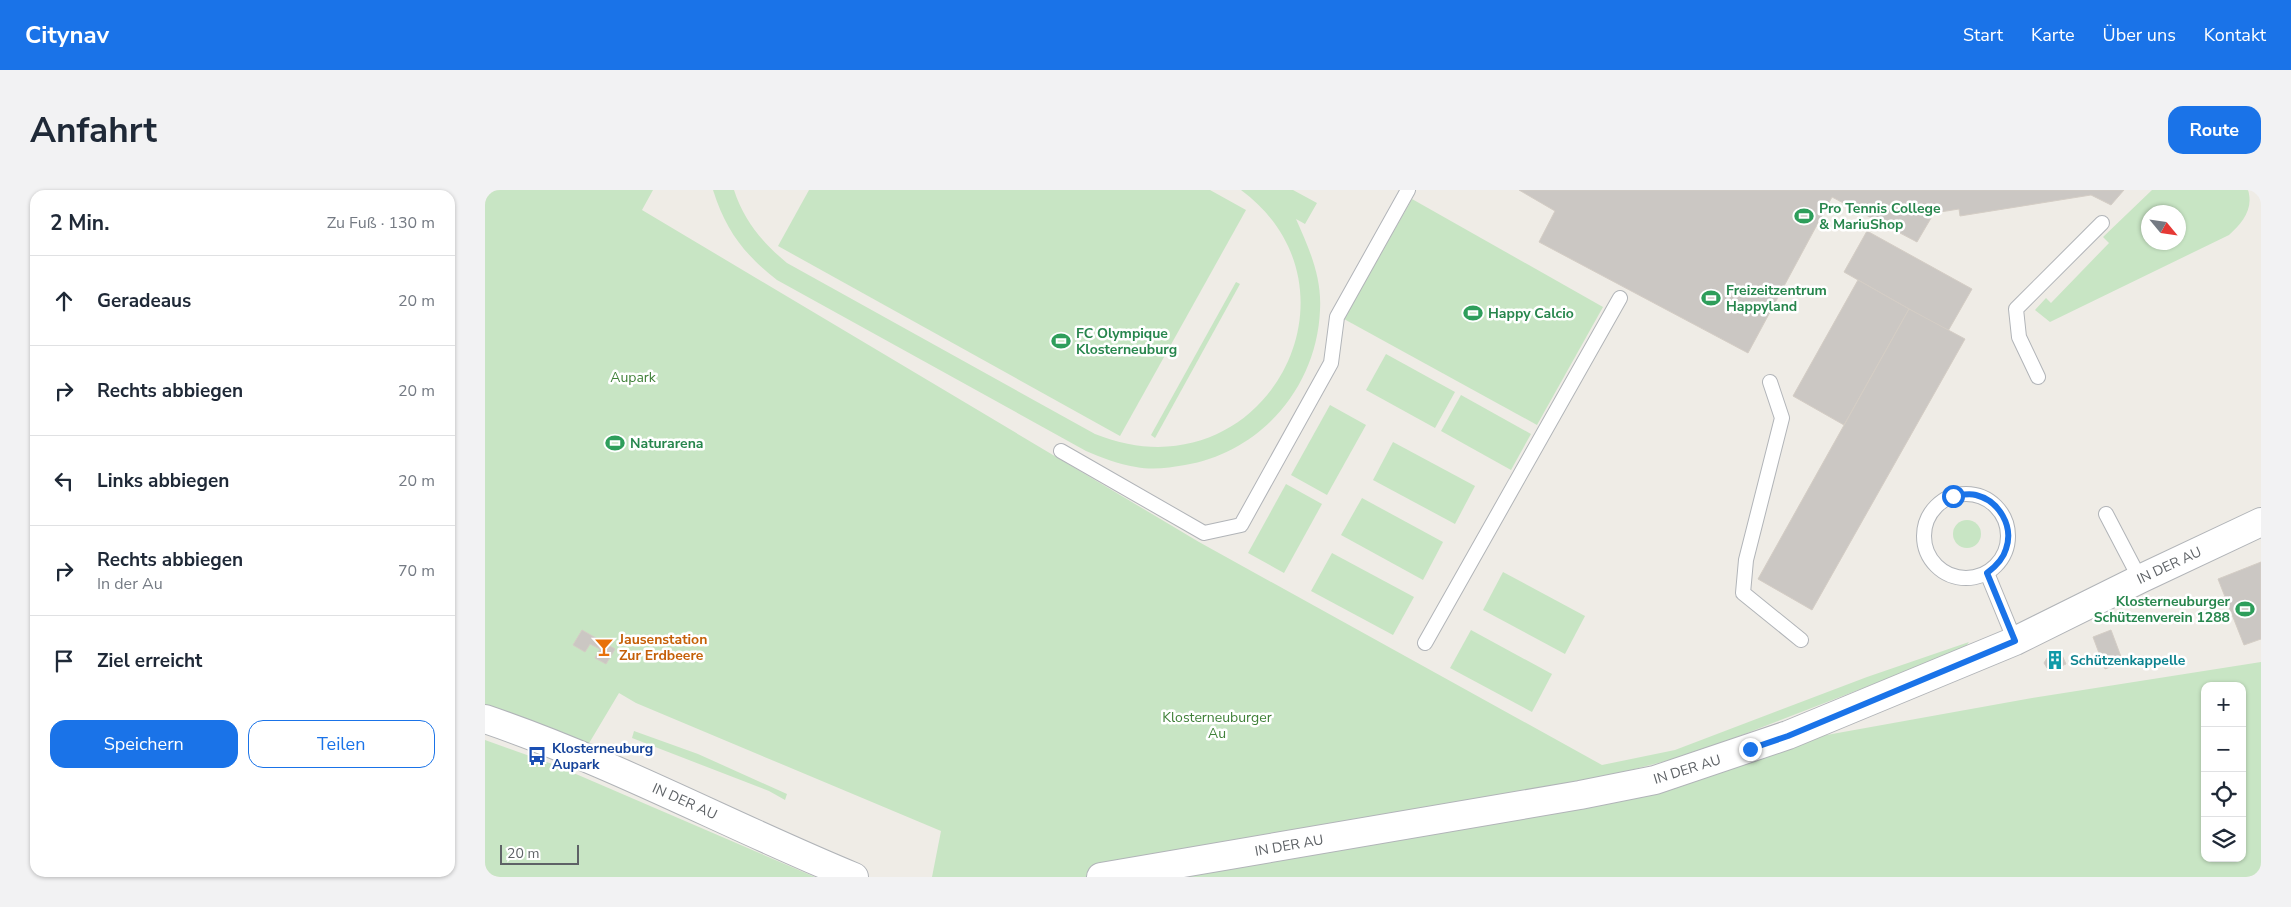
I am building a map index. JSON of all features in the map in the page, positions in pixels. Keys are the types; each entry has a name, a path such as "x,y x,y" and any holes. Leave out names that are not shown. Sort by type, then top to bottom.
{"street":[{"name":"IN DER AU","path":"1101,877 1580,796 1655,780 1788,736 2015,641 2140,578 2261,522"},
{"name":"IN DER AU","path":"485,719 586,757 854,877"}],"lane":[{"path":"1061,451 1204,533 1241,524 1331,363 1337,317 1408,190"},
{"path":"2038,377 2019,337 2017,308 2102,223"},
{"path":"1425,643 1620,298"},
{"path":"1770,382 1782,418 1746,560 1743,593 1801,640"},
{"path":"1973,494 1984,498 1996,506 2003,516 2008,530 2006,549 1998,564 1987,573 1967,579 1952,576 1936,566 1925,549 1923,534 1929,516 1937,504 1953,496 1973,494"},
{"path":"2106,514 2140,578"},
{"path":"1987,573 2015,641"}],"green space":[{"path":"485,190 653,190 642,210 1199,542 1602,765 1675,750 1867,677 1969,642 1964,649 1693,754 1627,771 2032,698 2261,662 2261,877 932,877 941,831 636,703 619,693 585,750 485,713"},
{"path":"713,190 734,190 743,212 755,231 787,263 1095,434 1155,447 1207,438 1250,413 1281,375 1298,329 1299,280 1280,232 1241,190 1293,190 1317,203 1305,224 1296,219 1317,274 1320,310 1316,338 1308,365 1296,389 1280,412 1260,431 1238,446 1212,458 1179,466 1148,468 1123,464 1086,451 777,280 755,261 737,241 724,218"},
{"name":"FC Olympique Klosterneuburg","path":"809,190 1210,190 1246,210 1120,436 778,246"},
{"path":"2152,190 2248,190 2249,203 2246,215 2229,235 2050,322 2035,310 2046,298 2051,303 2109,243 2103,237"},
{"name":"Happy Calcio","path":"1412,199 1603,307 1537,425 1344,319"},
{"path":"1236,282 1240,284 1155,438 1151,435"},
{"path":"1386,354 1455,392 1435,428 1366,390"},
{"path":"1461,395 1531,434 1511,470 1441,431"},
{"path":"1330,405 1366,425 1327,495 1291,475"},
{"path":"1393,442 1475,486 1455,524 1373,480"},
{"path":"1286,484 1322,504 1284,573 1248,553"},
{"path":"1362,498 1443,542 1423,580 1341,535"},
{"path":"1967,520 1977,524 1981,534 1977,544 1967,548 1957,544 1953,534 1957,524"},
{"path":"1332,553 1414,597 1393,635 1311,591"},
{"path":"1503,572 1585,616 1565,654 1483,610"},
{"path":"1471,630 1552,674 1532,712 1450,668"},
{"path":"634,731 698,754 787,794 785,800 769,791 632,738"},
{"path":"485,740 555,765 815,877 485,877"}],"building":[{"name":"Freizeitzentrum Happyland","path":"1519,190 2124,190 2111,205 2091,195 1960,216 1959,209 1934,213 1917,242 1832,197 1748,353 1539,242 1555,211"},
{"path":"1867,231 1972,289 1948,331 1844,272"},
{"path":"1858,280 1909,309 1844,425 1793,396"},
{"path":"1909,309 1965,339 1812,610 1758,579"},
{"name":"Klosterneuburger Schützenverein 1288","path":"2261,562 2261,639 2244,645 2218,579"},
{"name":"Jausenstation Zur Erdbeere","path":"582,630 615,649 606,664 595,658 600,649 590,644 585,652 573,645"},
{"path":"2111,630 2123,662 2105,669 2093,637"},
{"name":"Schützenkappelle","path":"2060,651 2066,664 2052,670 2047,668 2044,663 2047,658"}],"place":[{"name":"Pro Tennis College & MariuShop","path":"1804,216"},
{"name":"Freizeitzentrum Happyland","path":"1711,298"},
{"name":"Happy Calcio","path":"1473,313"},
{"name":"FC Olympique Klosterneuburg","path":"1061,341"},
{"name":"Naturarena","path":"615,443"},
{"name":"Klosterneuburger Schützenverein 1288","path":"2245,609"},
{"name":"Jausenstation Zur Erdbeere","path":"604,647"},
{"name":"Schützenkappelle","path":"2055,660"},
{"name":"Klosterneuburg Aupark","path":"537,756"}],"route":[{"path":"1750,749 1788,736 2015,641 1987,573 1998,564 2006,549 2008,530 2003,516 1996,506 1984,498 1973,494 1953,496"}],"park label":[{"name":"Aupark","path":"633,377"},
{"name":"Klosterneuburger Au","path":"1217,726"}]}
